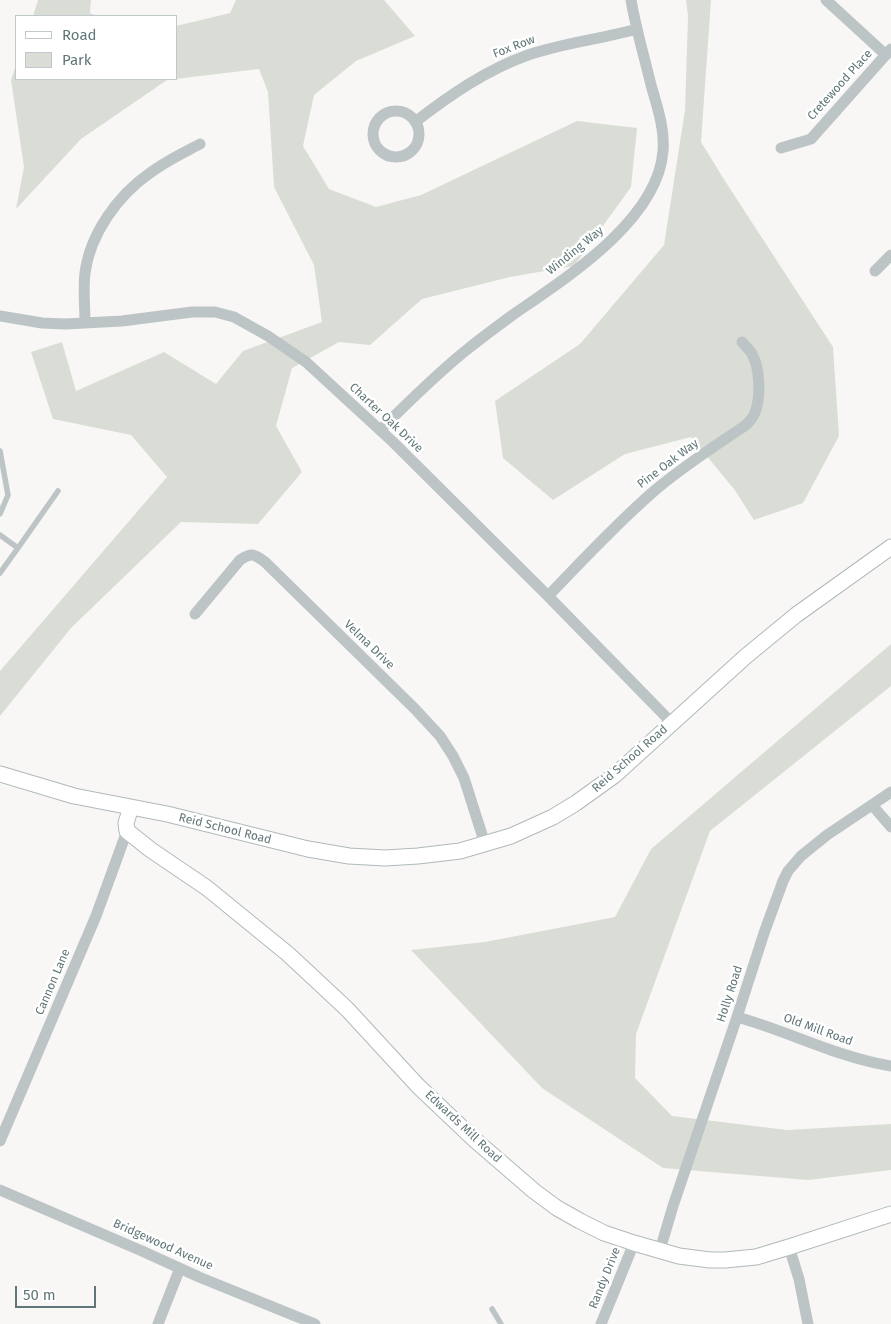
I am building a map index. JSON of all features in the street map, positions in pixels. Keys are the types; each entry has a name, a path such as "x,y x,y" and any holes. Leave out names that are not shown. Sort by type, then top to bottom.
{"street":[{"name":"Winding Way","path":"380,430 428,383 467,350 502,322 572,274 598,253 626,225 649,194 656,182 660,168 663,138 659,114 631,0"},
{"path":"826,0 888,52"},
{"name":"Fox Row","path":"416,122 463,87 512,62 548,49 637,29"},
{"name":"Cretewood Place","path":"781,148 811,138 888,52"},
{"path":"401,112 412,117 416,122 419,133 418,139 408,153 390,156 376,146 373,134 374,128 384,114 401,112"},
{"path":"85,323 84,280 87,261 96,236 104,223 124,196 142,179 200,144"},
{"path":"876,271 891,255"},
{"name":"Charter Oak Drive","path":"0,316 42,323 85,323 215,312 234,317 268,336 306,362 380,430 548,596 672,723"},
{"name":"Pine Oak Way","path":"548,596 620,521 654,490 746,425 755,414 758,400 758,376 752,354 742,342"},
{"name":"Reid School Road","path":"0,774 74,796 176,817 308,849 349,856 385,858 460,851 529,829 576,803 615,775 745,657 796,615 891,547"},
{"name":"Velma Drive","path":"195,614 240,560 252,554 265,562 415,709 440,736 454,756 464,778 485,844"},
{"name":"Holly Road","path":"660,1250 767,924 788,871 801,856 827,835 891,792"},
{"path":"872,805 891,827"},
{"path":"127,831 126,823 131,807"},
{"name":"Cannon Lane","path":"0,1141 96,916 127,831"},
{"name":"Edwards Mill Road","path":"127,831 207,888 288,954 347,1009 445,1112 534,1191 580,1222 604,1233 660,1250 694,1258 725,1260 756,1257 891,1214"},
{"name":"Old Mill Road","path":"737,1017 859,1059 891,1066"},
{"name":"Bridgewood Avenue","path":"0,1190 315,1324"},
{"name":"Randy Drive","path":"601,1324 634,1243"},
{"path":"789,1247 799,1279 808,1324"},
{"path":"158,1324 180,1268"}],"lane":[{"path":"0,451 8,495 2,505 0,514"},
{"path":"0,573 58,491"},
{"path":"0,535 18,548"},
{"path":"492,1309 501,1324"}],"green space":[{"path":"38,0 91,0 90,13 95,15 33,15"},
{"path":"236,0 384,0 415,36 356,61 314,95 303,146 329,189 376,207 421,195 577,121 637,128 631,187 574,266 510,277 422,299 370,345 339,342 292,368 276,426 302,472 258,524 181,522 71,628 0,716 0,671 167,477 131,435 53,419 31,352 62,342 76,391 164,352 216,384 243,351 322,322 314,265 274,187 268,92 259,69 178,79 178,26 230,13"},
{"path":"686,0 711,0 701,142 833,347 839,436 803,503 754,520 734,489 691,437 625,454 553,500 503,458 495,401 580,344 664,245 685,110 688,16"},
{"path":"15,68 15,80 167,80 81,139 16,209 24,167 11,80"},
{"path":"891,644 891,686 710,831 636,1034 635,1078 672,1116 787,1130 891,1124 891,1170 808,1180 663,1168 542,1088 411,950 485,942 615,917 651,849"}]}
